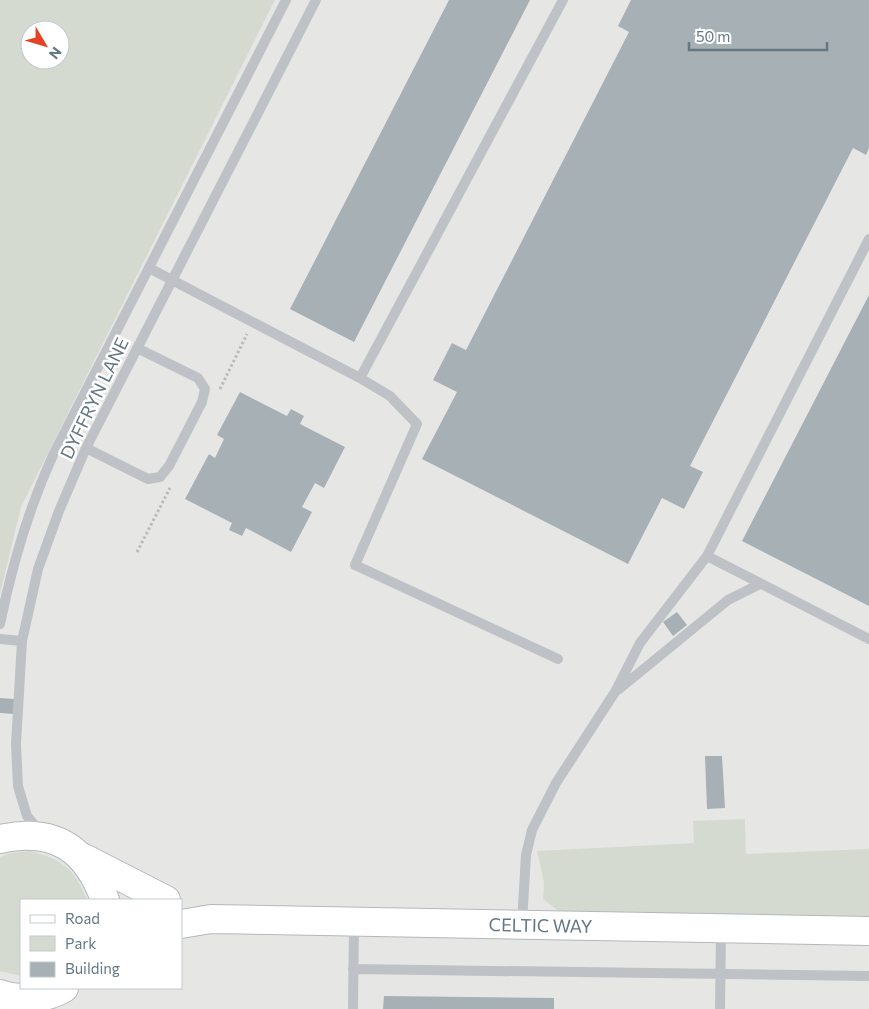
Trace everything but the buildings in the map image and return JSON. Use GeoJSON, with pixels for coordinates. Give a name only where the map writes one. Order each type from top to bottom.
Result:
{"type":"FeatureCollection","features":[{"type":"Feature","properties":{"kind":"street"},"geometry":{"type":"LineString","coordinates":[[0,838],[20,834],[44,836],[64,844],[81,856],[164,899]]}},
{"type":"Feature","properties":{"kind":"street"},"geometry":{"type":"LineString","coordinates":[[81,856],[97,877],[105,899]]}},
{"type":"Feature","properties":{"kind":"street","name":"CELTIC WAY"},"geometry":{"type":"LineString","coordinates":[[182,907],[211,919]]}},
{"type":"Feature","properties":{"kind":"street","name":"CELTIC WAY"},"geometry":{"type":"LineString","coordinates":[[182,924],[211,919],[720,930],[869,931]]}},
{"type":"Feature","properties":{"kind":"street"},"geometry":{"type":"LineString","coordinates":[[0,994],[10,997],[37,998],[60,995]]}},
{"type":"Feature","properties":{"kind":"lane","name":"DYFFRYN LANE"},"geometry":{"type":"LineString","coordinates":[[0,624],[9,579],[38,488],[53,455],[286,0]]}},
{"type":"Feature","properties":{"kind":"lane","name":"DYFFRYN LANE"},"geometry":{"type":"LineString","coordinates":[[44,836],[27,816],[18,786],[16,744],[22,641],[38,569],[56,519],[86,448],[316,0]]}},
{"type":"Feature","properties":{"kind":"lane"},"geometry":{"type":"LineString","coordinates":[[360,378],[563,0]]}},
{"type":"Feature","properties":{"kind":"lane"},"geometry":{"type":"LineString","coordinates":[[521,926],[526,856],[532,830],[556,783],[615,692],[640,643],[707,556],[869,239]]}},
{"type":"Feature","properties":{"kind":"lane"},"geometry":{"type":"LineString","coordinates":[[149,268],[360,378],[390,396],[417,424],[355,564],[558,659]]}},
{"type":"Feature","properties":{"kind":"lane"},"geometry":{"type":"LineString","coordinates":[[86,448],[148,479],[160,477],[169,466],[202,402],[204,385],[198,378],[137,348]]}},
{"type":"Feature","properties":{"kind":"lane"},"geometry":{"type":"LineString","coordinates":[[707,556],[869,639]]}},
{"type":"Feature","properties":{"kind":"lane"},"geometry":{"type":"LineString","coordinates":[[615,692],[728,600],[760,584]]}},
{"type":"Feature","properties":{"kind":"lane"},"geometry":{"type":"LineString","coordinates":[[0,639],[22,641]]}},
{"type":"Feature","properties":{"kind":"lane"},"geometry":{"type":"LineString","coordinates":[[353,1009],[354,922]]}},
{"type":"Feature","properties":{"kind":"lane"},"geometry":{"type":"LineString","coordinates":[[720,930],[720,1009]]}},
{"type":"Feature","properties":{"kind":"lane"},"geometry":{"type":"LineString","coordinates":[[353,969],[869,976]]}},
{"type":"Feature","properties":{"kind":"shaded area"},"geometry":{"type":"Polygon","coordinates":[[[0,0],[869,0],[869,1009],[0,1009],[0,0]]]}},
{"type":"Feature","properties":{"kind":"green space"},"geometry":{"type":"Polygon","coordinates":[[[0,0],[275,0],[21,507],[0,594],[0,0]]]}},
{"type":"Feature","properties":{"kind":"green space"},"geometry":{"type":"Polygon","coordinates":[[[745,819],[746,854],[869,849],[869,916],[562,914],[543,899],[544,882],[537,851],[694,843],[693,821],[745,819]]]}},
{"type":"Feature","properties":{"kind":"green space"},"geometry":{"type":"Polygon","coordinates":[[[30,851],[59,862],[78,880],[87,899],[20,899],[20,976],[0,971],[0,857],[10,853],[30,851]]]}}]}
